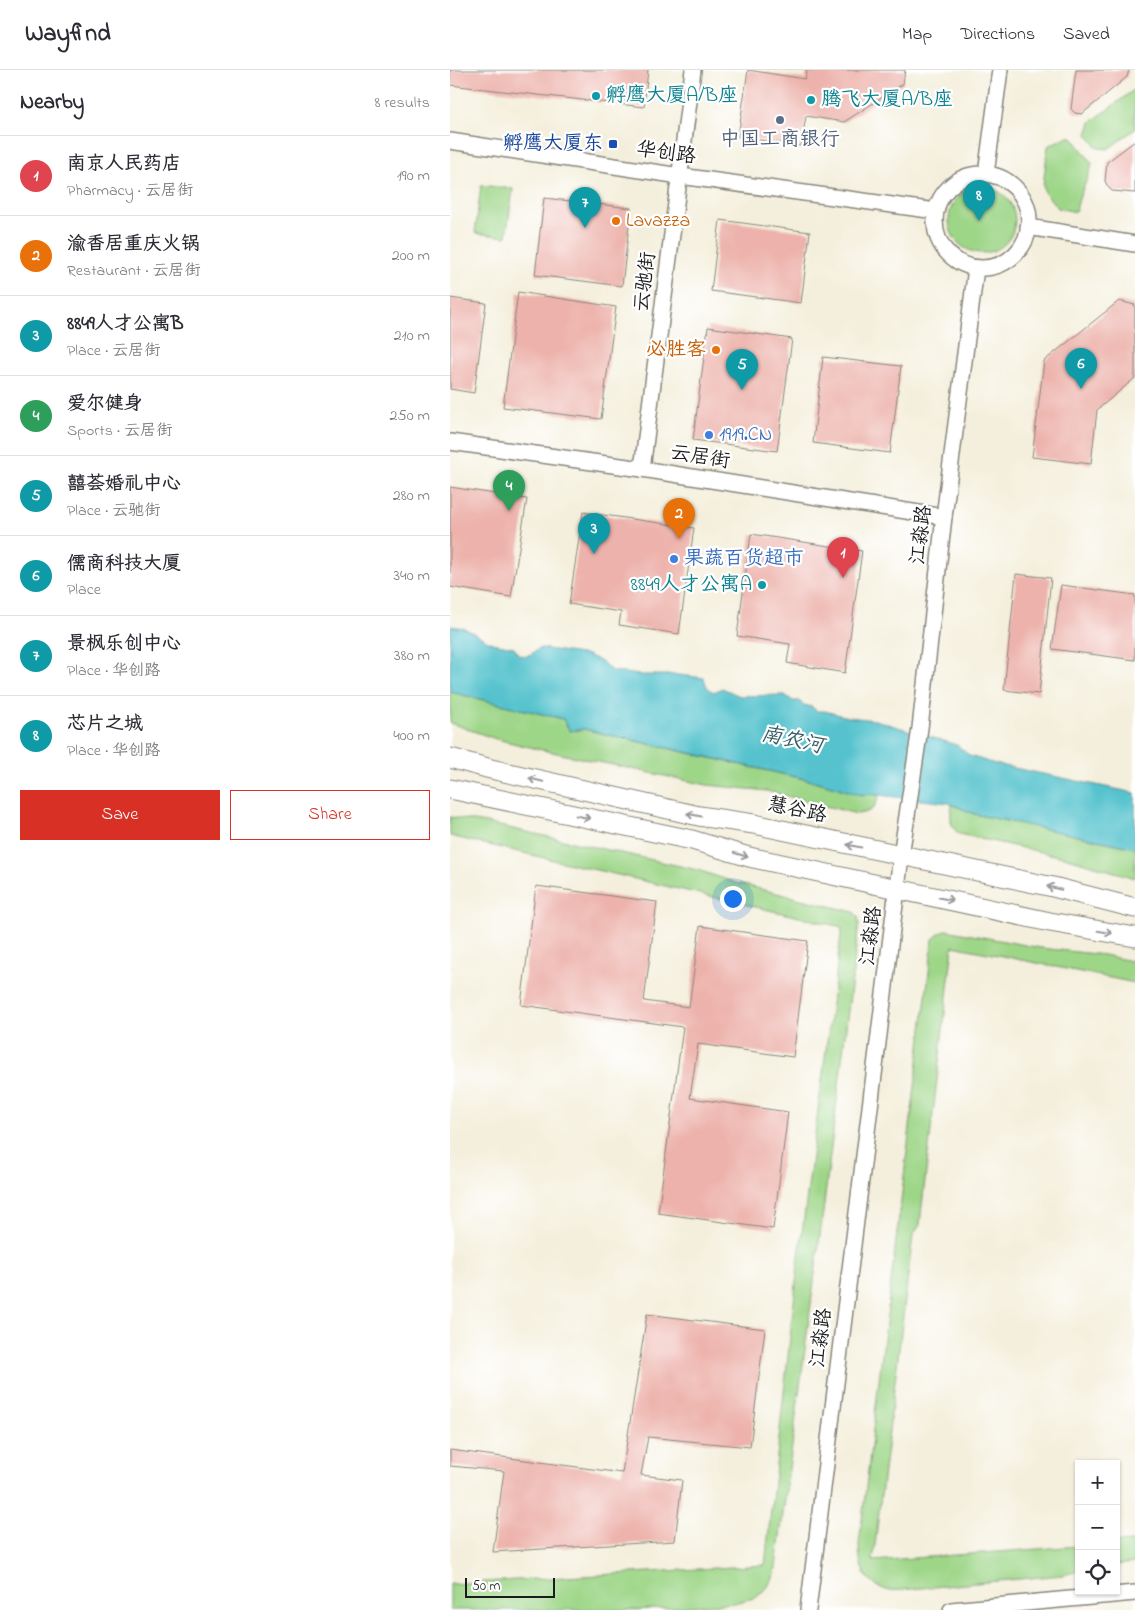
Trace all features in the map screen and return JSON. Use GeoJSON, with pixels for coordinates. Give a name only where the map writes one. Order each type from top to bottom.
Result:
{"type":"FeatureCollection","features":[{"type":"Feature","properties":{"kind":"main road","name":"慧谷路"},"geometry":{"type":"LineString","coordinates":[[450,758],[699,816],[754,824],[1053,888],[1135,908]]}},
{"type":"Feature","properties":{"kind":"main road"},"geometry":{"type":"LineString","coordinates":[[450,789],[692,840],[749,857],[1050,922],[1135,937]]}},
{"type":"Feature","properties":{"kind":"street","name":"云驰街"},"geometry":{"type":"LineString","coordinates":[[642,469],[693,70]]}},
{"type":"Feature","properties":{"kind":"street"},"geometry":{"type":"LineString","coordinates":[[986,174],[1000,70]]}},
{"type":"Feature","properties":{"kind":"street","name":"华创路"},"geometry":{"type":"LineString","coordinates":[[450,140],[680,176],[936,211]]}},
{"type":"Feature","properties":{"kind":"street"},"geometry":{"type":"LineString","coordinates":[[986,174],[998,177],[1010,184],[1021,195],[1027,208],[1028,227],[1026,238],[1019,250],[1008,260],[993,267],[976,268],[961,264],[948,254],[939,240],[935,224],[936,211],[943,193],[955,182],[968,176],[986,174]]}},
{"type":"Feature","properties":{"kind":"street"},"geometry":{"type":"LineString","coordinates":[[1028,227],[1135,244]]}},
{"type":"Feature","properties":{"kind":"street","name":"江淼路"},"geometry":{"type":"LineString","coordinates":[[808,1610],[901,856],[920,728],[944,517],[976,268]]}},
{"type":"Feature","properties":{"kind":"street","name":"云居街"},"geometry":{"type":"LineString","coordinates":[[450,442],[642,469],[944,517]]}},
{"type":"Feature","properties":{"kind":"street"},"geometry":{"type":"LineString","coordinates":[[951,1610],[1135,1593]]}},
{"type":"Feature","properties":{"kind":"green space"},"geometry":{"type":"Polygon","coordinates":[[[1135,89],[1135,129],[1108,149],[1098,148],[1087,134],[1091,122],[1135,89]]]}},
{"type":"Feature","properties":{"kind":"green space"},"geometry":{"type":"Polygon","coordinates":[[[1066,137],[1072,137],[1092,163],[1076,212],[1058,208],[1045,193],[1043,186],[1048,146],[1066,137]]]}},
{"type":"Feature","properties":{"kind":"green space"},"geometry":{"type":"Polygon","coordinates":[[[481,185],[513,189],[506,237],[475,233],[481,185]]]}},
{"type":"Feature","properties":{"kind":"green space"},"geometry":{"type":"Polygon","coordinates":[[[982,187],[995,190],[1005,197],[1012,207],[1015,220],[1012,233],[1005,243],[995,250],[982,253],[969,250],[959,243],[952,233],[949,220],[952,207],[959,197],[969,190],[982,187]]]}},
{"type":"Feature","properties":{"kind":"green space"},"geometry":{"type":"Polygon","coordinates":[[[450,692],[563,719],[567,727],[577,731],[584,729],[822,783],[861,795],[879,795],[872,809],[857,814],[767,791],[707,785],[496,739],[450,723],[450,692]]]}},
{"type":"Feature","properties":{"kind":"green space"},"geometry":{"type":"Polygon","coordinates":[[[952,804],[974,814],[1135,848],[1135,878],[1068,858],[959,834],[953,828],[951,820],[952,804]]]}},
{"type":"Feature","properties":{"kind":"green space"},"geometry":{"type":"Polygon","coordinates":[[[450,817],[486,823],[698,870],[736,883],[854,912],[858,917],[859,923],[820,1236],[775,1574],[767,1588],[754,1598],[734,1603],[636,1610],[450,1610],[450,1584],[765,1565],[799,1256],[842,927],[450,836],[450,817]]]}},
{"type":"Feature","properties":{"kind":"green space"},"geometry":{"type":"Polygon","coordinates":[[[946,930],[1041,948],[1104,955],[1135,962],[1135,983],[953,946],[920,1225],[913,1235],[873,1561],[1075,1546],[1075,1572],[1063,1575],[890,1591],[874,1584],[865,1574],[860,1560],[859,1544],[933,939],[946,930]]]}},
{"type":"Feature","properties":{"kind":"green space"},"geometry":{"type":"Polygon","coordinates":[[[1135,1542],[1135,1563],[1120,1565],[1120,1543],[1135,1542]]]}},
{"type":"Feature","properties":{"kind":"water","name":"南农河"},"geometry":{"type":"Polygon","coordinates":[[[450,626],[464,628],[492,643],[514,647],[519,655],[527,656],[541,648],[587,655],[602,662],[612,671],[639,675],[679,675],[704,678],[707,686],[714,692],[722,688],[740,696],[785,695],[793,701],[800,701],[817,711],[875,720],[957,745],[970,756],[995,764],[1135,793],[1135,848],[974,814],[949,803],[869,794],[861,795],[822,783],[584,729],[570,731],[563,719],[450,692],[450,626]]]}},
{"type":"Feature","properties":{"kind":"building","name":"孵鹰大厦A/B座"},"geometry":{"type":"Polygon","coordinates":[[[450,70],[648,70],[644,107],[450,85],[450,70]]]}},
{"type":"Feature","properties":{"kind":"building","name":"腾飞大厦A/B座"},"geometry":{"type":"Polygon","coordinates":[[[748,70],[805,79],[807,70],[905,70],[903,84],[844,122],[806,116],[801,146],[738,137],[748,70]]]}},
{"type":"Feature","properties":{"kind":"building"},"geometry":{"type":"Polygon","coordinates":[[[1076,70],[1129,70],[1127,77],[1082,114],[1075,113],[1071,109],[1076,70]]]}},
{"type":"Feature","properties":{"kind":"building"},"geometry":{"type":"Polygon","coordinates":[[[1135,141],[1135,193],[1112,191],[1105,181],[1107,162],[1135,141]]]}},
{"type":"Feature","properties":{"kind":"building"},"geometry":{"type":"Polygon","coordinates":[[[544,198],[631,208],[622,286],[535,275],[544,198]]]}},
{"type":"Feature","properties":{"kind":"building"},"geometry":{"type":"Polygon","coordinates":[[[720,220],[810,232],[801,303],[711,291],[720,220]]]}},
{"type":"Feature","properties":{"kind":"building"},"geometry":{"type":"Polygon","coordinates":[[[518,292],[616,307],[601,419],[503,407],[518,292]]]}},
{"type":"Feature","properties":{"kind":"building"},"geometry":{"type":"Polygon","coordinates":[[[450,298],[486,303],[474,393],[450,389],[450,298]]]}},
{"type":"Feature","properties":{"kind":"building"},"geometry":{"type":"Polygon","coordinates":[[[1119,301],[1135,305],[1135,378],[1097,410],[1091,464],[1032,457],[1044,361],[1119,301]]]}},
{"type":"Feature","properties":{"kind":"building"},"geometry":{"type":"Polygon","coordinates":[[[708,327],[792,339],[777,451],[693,440],[708,327]]]}},
{"type":"Feature","properties":{"kind":"building"},"geometry":{"type":"Polygon","coordinates":[[[823,357],[901,366],[890,453],[813,443],[823,357]]]}},
{"type":"Feature","properties":{"kind":"building"},"geometry":{"type":"Polygon","coordinates":[[[450,487],[527,499],[511,597],[450,587],[450,487]]]}},
{"type":"Feature","properties":{"kind":"building"},"geometry":{"type":"Polygon","coordinates":[[[583,512],[694,528],[679,634],[619,625],[621,612],[569,604],[583,512]]]}},
{"type":"Feature","properties":{"kind":"building"},"geometry":{"type":"Polygon","coordinates":[[[751,534],[862,551],[845,673],[787,663],[790,644],[737,636],[751,534]]]}},
{"type":"Feature","properties":{"kind":"building"},"geometry":{"type":"Polygon","coordinates":[[[1016,574],[1051,578],[1039,694],[1004,690],[1016,574]]]}},
{"type":"Feature","properties":{"kind":"building"},"geometry":{"type":"Polygon","coordinates":[[[1061,585],[1135,595],[1135,660],[1052,649],[1061,585]]]}},
{"type":"Feature","properties":{"kind":"building"},"geometry":{"type":"Polygon","coordinates":[[[536,886],[657,902],[644,1001],[689,1007],[700,926],[808,941],[793,1057],[698,1044],[690,1098],[788,1112],[773,1229],[658,1213],[683,1027],[521,1005],[536,886]]]}},
{"type":"Feature","properties":{"kind":"building"},"geometry":{"type":"Polygon","coordinates":[[[647,1314],[765,1329],[750,1447],[648,1437],[641,1475],[682,1480],[675,1541],[493,1552],[504,1471],[450,1466],[450,1450],[622,1473],[647,1314]]]}},
{"type":"Feature","properties":{"kind":"place","name":"孵鹰大厦A/B座"},"geometry":{"type":"Point","coordinates":[596,96]}},
{"type":"Feature","properties":{"kind":"place","name":"腾飞大厦A/B座"},"geometry":{"type":"Point","coordinates":[811,100]}},
{"type":"Feature","properties":{"kind":"place","name":"中国工商银行"},"geometry":{"type":"Point","coordinates":[780,120]}},
{"type":"Feature","properties":{"kind":"place","name":"孵鹰大厦东"},"geometry":{"type":"Point","coordinates":[613,144]}},
{"type":"Feature","properties":{"kind":"place","name":"Lavazza"},"geometry":{"type":"Point","coordinates":[616,221]}},
{"type":"Feature","properties":{"kind":"place","name":"芯片之城"},"geometry":{"type":"Point","coordinates":[979,221]}},
{"type":"Feature","properties":{"kind":"place","name":"景枫乐创中心"},"geometry":{"type":"Point","coordinates":[585,228]}},
{"type":"Feature","properties":{"kind":"place","name":"必胜客"},"geometry":{"type":"Point","coordinates":[716,350]}},
{"type":"Feature","properties":{"kind":"place","name":"儒商科技大厦"},"geometry":{"type":"Point","coordinates":[1081,389]}},
{"type":"Feature","properties":{"kind":"place","name":"囍荟婚礼中心"},"geometry":{"type":"Point","coordinates":[742,390]}},
{"type":"Feature","properties":{"kind":"place","name":"1919.CN"},"geometry":{"type":"Point","coordinates":[709,435]}},
{"type":"Feature","properties":{"kind":"place","name":"爱尔健身"},"geometry":{"type":"Point","coordinates":[509,511]}},
{"type":"Feature","properties":{"kind":"place","name":"渝香居重庆火锅"},"geometry":{"type":"Point","coordinates":[679,539]}},
{"type":"Feature","properties":{"kind":"place","name":"8849人才公寓B"},"geometry":{"type":"Point","coordinates":[594,554]}},
{"type":"Feature","properties":{"kind":"place","name":"果蔬百货超市"},"geometry":{"type":"Point","coordinates":[674,559]}},
{"type":"Feature","properties":{"kind":"place","name":"南京人民药店"},"geometry":{"type":"Point","coordinates":[843,578]}},
{"type":"Feature","properties":{"kind":"place","name":"8849人才公寓A"},"geometry":{"type":"Point","coordinates":[762,585]}}]}
